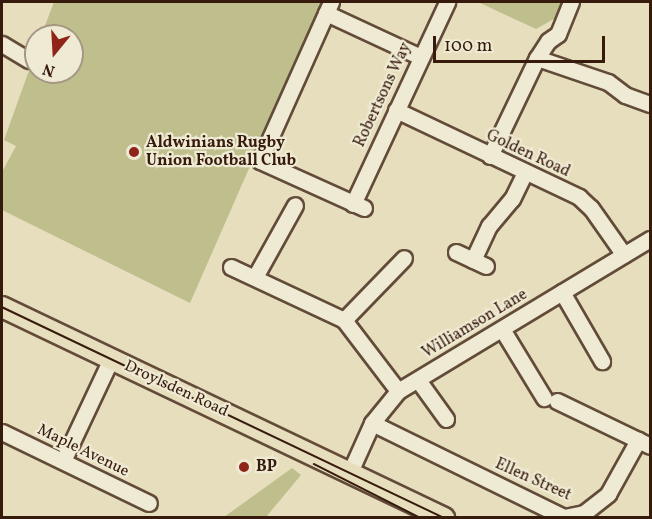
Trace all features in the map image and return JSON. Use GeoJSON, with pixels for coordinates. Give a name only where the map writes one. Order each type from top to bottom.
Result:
{"type":"FeatureCollection","features":[{"type":"Feature","properties":{"kind":"main road","name":"Droylsden Road"},"geometry":{"type":"LineString","coordinates":[[2,307],[350,472]]}},
{"type":"Feature","properties":{"kind":"main road"},"geometry":{"type":"LineString","coordinates":[[350,472],[395,505],[421,518]]}},
{"type":"Feature","properties":{"kind":"main road"},"geometry":{"type":"LineString","coordinates":[[350,472],[444,518]]}},
{"type":"Feature","properties":{"kind":"street","name":"Robertsons Way"},"geometry":{"type":"LineString","coordinates":[[329,8],[260,161],[358,206],[396,110],[447,2]]}},
{"type":"Feature","properties":{"kind":"street"},"geometry":{"type":"LineString","coordinates":[[490,156],[537,58],[548,41],[558,34],[571,2]]}},
{"type":"Feature","properties":{"kind":"street"},"geometry":{"type":"LineString","coordinates":[[329,8],[421,57]]}},
{"type":"Feature","properties":{"kind":"street"},"geometry":{"type":"LineString","coordinates":[[2,44],[24,57]]}},
{"type":"Feature","properties":{"kind":"street"},"geometry":{"type":"LineString","coordinates":[[537,58],[608,82],[625,95],[651,104]]}},
{"type":"Feature","properties":{"kind":"street","name":"Golden Road"},"geometry":{"type":"LineString","coordinates":[[396,110],[579,197],[591,208],[624,255]]}},
{"type":"Feature","properties":{"kind":"street"},"geometry":{"type":"LineString","coordinates":[[456,252],[479,263],[489,226],[512,199],[525,172]]}},
{"type":"Feature","properties":{"kind":"street"},"geometry":{"type":"LineString","coordinates":[[255,277],[295,205]]}},
{"type":"Feature","properties":{"kind":"street","name":"Williamson Lane"},"geometry":{"type":"LineString","coordinates":[[350,472],[372,423],[398,391],[651,239]]}},
{"type":"Feature","properties":{"kind":"street"},"geometry":{"type":"LineString","coordinates":[[344,320],[404,258]]}},
{"type":"Feature","properties":{"kind":"street"},"geometry":{"type":"LineString","coordinates":[[231,267],[344,320],[398,391]]}},
{"type":"Feature","properties":{"kind":"street"},"geometry":{"type":"LineString","coordinates":[[562,292],[602,361]]}},
{"type":"Feature","properties":{"kind":"street"},"geometry":{"type":"LineString","coordinates":[[502,329],[551,399],[644,443]]}},
{"type":"Feature","properties":{"kind":"street"},"geometry":{"type":"LineString","coordinates":[[63,460],[111,359]]}},
{"type":"Feature","properties":{"kind":"street"},"geometry":{"type":"LineString","coordinates":[[418,380],[446,419]]}},
{"type":"Feature","properties":{"kind":"street","name":"Ellen Street"},"geometry":{"type":"LineString","coordinates":[[372,423],[564,516],[584,513],[608,494],[644,443]]}},
{"type":"Feature","properties":{"kind":"street","name":"Maple Avenue"},"geometry":{"type":"LineString","coordinates":[[2,432],[149,503]]}},
{"type":"Feature","properties":{"kind":"green space","name":"Aldwinians Rugby Union Football Club"},"geometry":{"type":"Polygon","coordinates":[[[54,2],[322,2],[190,303],[2,210],[2,172],[16,146],[4,140],[24,84],[84,84],[84,24],[46,24],[54,2]]]}},
{"type":"Feature","properties":{"kind":"green space"},"geometry":{"type":"Polygon","coordinates":[[[478,2],[564,2],[559,16],[536,29],[478,2]]]}},
{"type":"Feature","properties":{"kind":"green space"},"geometry":{"type":"Polygon","coordinates":[[[292,468],[301,475],[266,517],[224,517],[292,468]]]}},
{"type":"Feature","properties":{"kind":"tram line"},"geometry":{"type":"LineString","coordinates":[[2,307],[444,518]]}},
{"type":"Feature","properties":{"kind":"tram line"},"geometry":{"type":"LineString","coordinates":[[314,464],[421,518]]}},
{"type":"Feature","properties":{"kind":"place","name":"Aldwinians Rugby Union Football Club"},"geometry":{"type":"Point","coordinates":[134,152]}},
{"type":"Feature","properties":{"kind":"place","name":"BP"},"geometry":{"type":"Point","coordinates":[244,467]}}]}
